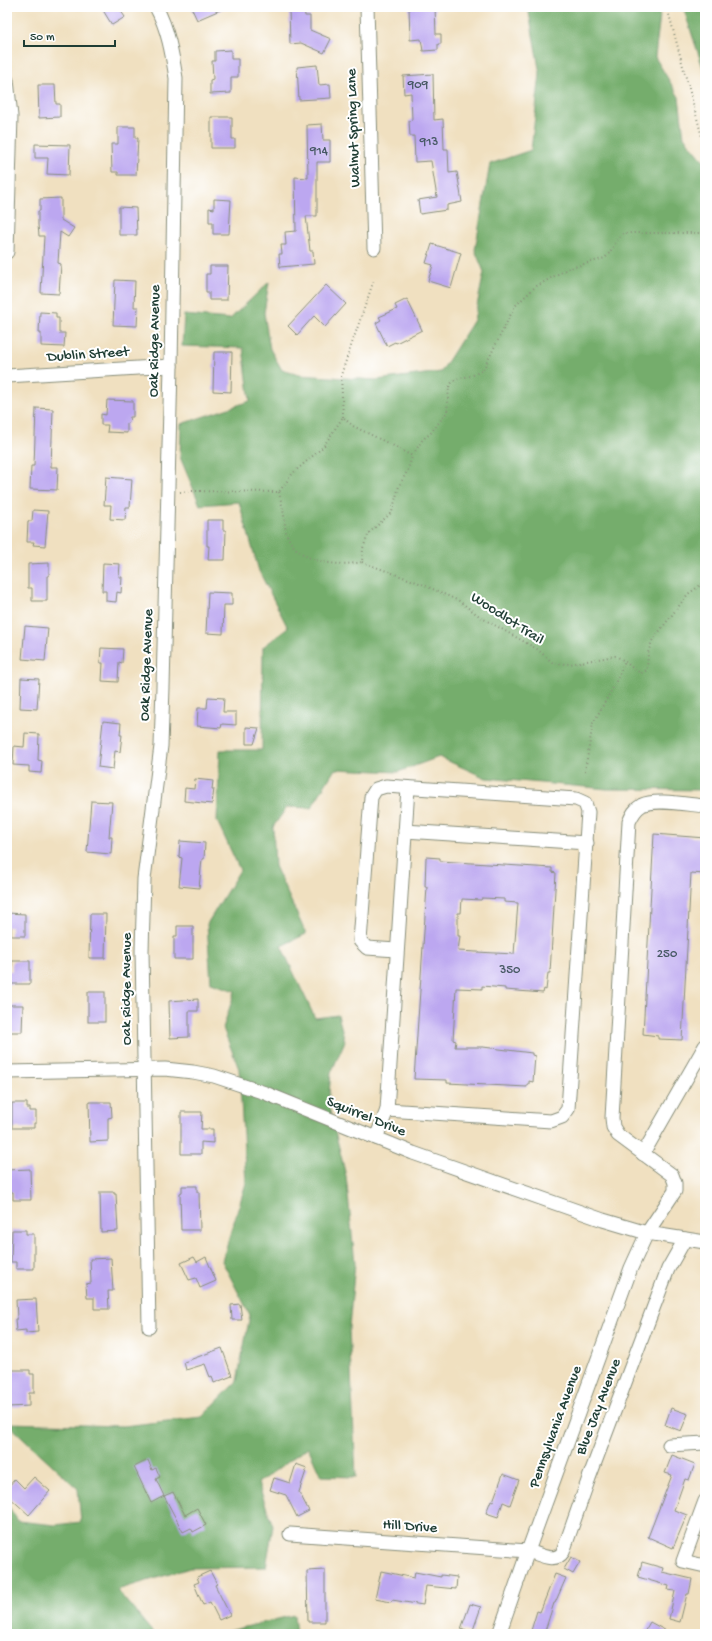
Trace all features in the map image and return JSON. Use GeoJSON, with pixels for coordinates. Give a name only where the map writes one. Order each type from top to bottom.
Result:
{"type":"FeatureCollection","features":[{"type":"Feature","properties":{"kind":"street","name":"Oak Ridge Avenue"},"geometry":{"type":"LineString","coordinates":[[149,1327],[142,951],[144,879],[161,746],[171,366],[176,78],[171,45],[156,7]]}},
{"type":"Feature","properties":{"kind":"street","name":"Walnut Spring Lane"},"geometry":{"type":"LineString","coordinates":[[367,7],[374,248]]}},
{"type":"Feature","properties":{"kind":"street"},"geometry":{"type":"LineString","coordinates":[[7,80],[11,116],[7,252]]}},
{"type":"Feature","properties":{"kind":"street","name":"Dublin Street"},"geometry":{"type":"LineString","coordinates":[[7,376],[171,366]]}},
{"type":"Feature","properties":{"kind":"street"},"geometry":{"type":"LineString","coordinates":[[387,1110],[551,1121],[562,1117],[568,1109],[587,843],[588,812],[584,803],[576,799],[386,786],[376,789],[371,797],[360,941],[367,948],[396,950]]}},
{"type":"Feature","properties":{"kind":"street"},"geometry":{"type":"LineString","coordinates":[[376,1138],[387,1110],[396,950],[408,788]]}},
{"type":"Feature","properties":{"kind":"street","name":"Pennsylvania Avenue"},"geometry":{"type":"LineString","coordinates":[[499,1634],[631,1268],[647,1233],[675,1190],[675,1183],[672,1175],[618,1135],[613,1127],[612,1118],[629,822],[634,812],[642,806],[653,802],[705,806]]}},
{"type":"Feature","properties":{"kind":"street"},"geometry":{"type":"LineString","coordinates":[[405,831],[587,843]]}},
{"type":"Feature","properties":{"kind":"street"},"geometry":{"type":"LineString","coordinates":[[643,1154],[705,1046]]}},
{"type":"Feature","properties":{"kind":"street","name":"Squirrel Drive"},"geometry":{"type":"LineString","coordinates":[[7,1072],[143,1069],[193,1072],[214,1076],[265,1093],[413,1153],[603,1220],[647,1233],[705,1242]]}},
{"type":"Feature","properties":{"kind":"street","name":"Blue Jay Avenue"},"geometry":{"type":"LineString","coordinates":[[528,1551],[554,1559],[560,1557],[563,1552],[589,1478],[665,1276],[685,1239]]}},
{"type":"Feature","properties":{"kind":"street"},"geometry":{"type":"LineString","coordinates":[[669,1445],[705,1443]]}},
{"type":"Feature","properties":{"kind":"street"},"geometry":{"type":"LineString","coordinates":[[705,1501],[683,1561],[705,1566]]}},
{"type":"Feature","properties":{"kind":"street","name":"Hill Drive"},"geometry":{"type":"LineString","coordinates":[[290,1534],[528,1551]]}},
{"type":"Feature","properties":{"kind":"path"},"geometry":{"type":"LineString","coordinates":[[667,7],[705,148]]}},
{"type":"Feature","properties":{"kind":"path"},"geometry":{"type":"LineString","coordinates":[[374,280],[341,375],[343,417],[323,447],[293,473],[279,492],[287,535],[295,547],[304,554],[327,563],[342,565],[362,562],[364,548],[369,533],[392,512],[399,486],[408,470],[412,456],[423,439],[430,434],[447,412],[449,388],[453,381],[459,378],[471,376],[483,370],[515,306],[535,287],[566,270],[605,258],[609,254],[616,240],[624,233],[705,233]]}},
{"type":"Feature","properties":{"kind":"path"},"geometry":{"type":"LineString","coordinates":[[343,417],[353,426],[412,456]]}},
{"type":"Feature","properties":{"kind":"path"},"geometry":{"type":"LineString","coordinates":[[167,494],[192,490],[279,492]]}},
{"type":"Feature","properties":{"kind":"path","name":"Woodlot Trail"},"geometry":{"type":"LineString","coordinates":[[362,562],[422,584],[459,601],[482,618],[537,649],[553,663],[570,664],[615,656],[625,661],[636,671],[641,673],[646,670],[648,653],[652,641],[688,594],[705,582]]}},
{"type":"Feature","properties":{"kind":"path"},"geometry":{"type":"LineString","coordinates":[[585,771],[593,723],[614,686],[625,661]]}},
{"type":"Feature","properties":{"kind":"green space"},"geometry":{"type":"Polygon","coordinates":[[[528,7],[654,7],[660,15],[655,57],[679,97],[684,137],[705,162],[705,790],[607,789],[486,778],[439,757],[398,772],[335,769],[311,808],[287,807],[273,827],[275,866],[306,934],[281,946],[315,1018],[338,1015],[345,1041],[331,1073],[328,1103],[346,1176],[355,1263],[349,1328],[356,1477],[321,1476],[308,1447],[258,1483],[273,1526],[266,1567],[190,1568],[117,1590],[154,1634],[7,1634],[7,1504],[18,1521],[55,1525],[81,1522],[78,1489],[7,1423],[123,1426],[202,1417],[237,1381],[250,1315],[222,1261],[246,1183],[239,1069],[223,1028],[235,991],[211,983],[207,924],[240,870],[217,821],[220,750],[262,750],[263,647],[288,628],[259,571],[239,502],[200,505],[180,457],[181,424],[250,401],[243,348],[182,346],[184,315],[230,319],[269,282],[264,313],[270,349],[282,370],[299,375],[376,380],[441,372],[474,320],[484,272],[475,250],[490,164],[531,150],[540,74],[528,7]]]}},
{"type":"Feature","properties":{"kind":"green space"},"geometry":{"type":"Polygon","coordinates":[[[683,7],[705,7],[705,74],[683,7]]]}},
{"type":"Feature","properties":{"kind":"green space"},"geometry":{"type":"Polygon","coordinates":[[[294,1615],[296,1634],[217,1634],[294,1615]]]}},
{"type":"Feature","properties":{"kind":"building"},"geometry":{"type":"Polygon","coordinates":[[[101,7],[118,7],[125,17],[112,25],[101,7]]]}},
{"type":"Feature","properties":{"kind":"building"},"geometry":{"type":"Polygon","coordinates":[[[191,7],[227,7],[197,20],[191,7]]]}},
{"type":"Feature","properties":{"kind":"building"},"geometry":{"type":"Polygon","coordinates":[[[409,7],[435,7],[436,34],[441,34],[441,44],[438,44],[438,50],[423,51],[421,39],[410,40],[409,7]]]}},
{"type":"Feature","properties":{"kind":"building"},"geometry":{"type":"Polygon","coordinates":[[[304,8],[305,16],[310,16],[310,30],[331,39],[324,53],[301,43],[290,44],[289,9],[304,8]]]}},
{"type":"Feature","properties":{"kind":"building"},"geometry":{"type":"Polygon","coordinates":[[[231,50],[231,59],[238,59],[238,77],[231,77],[231,93],[210,94],[210,80],[213,79],[212,61],[215,61],[215,51],[231,50]]]}},
{"type":"Feature","properties":{"kind":"building"},"geometry":{"type":"Polygon","coordinates":[[[317,65],[319,85],[330,84],[331,98],[299,100],[297,67],[317,65]]]}},
{"type":"Feature","properties":{"kind":"building"},"geometry":{"type":"Polygon","coordinates":[[[433,74],[434,120],[443,119],[444,149],[448,149],[449,173],[457,172],[462,202],[447,205],[447,210],[420,214],[418,200],[437,197],[431,161],[415,162],[414,136],[410,136],[409,121],[412,120],[411,93],[404,94],[403,76],[433,74]]]}},
{"type":"Feature","properties":{"kind":"building"},"geometry":{"type":"Polygon","coordinates":[[[38,85],[55,85],[56,104],[60,104],[60,117],[39,118],[38,85]]]}},
{"type":"Feature","properties":{"kind":"building"},"geometry":{"type":"Polygon","coordinates":[[[211,117],[232,117],[232,139],[235,139],[235,148],[211,148],[211,117]]]}},
{"type":"Feature","properties":{"kind":"building"},"geometry":{"type":"Polygon","coordinates":[[[322,124],[323,140],[330,140],[330,162],[317,162],[317,216],[306,216],[310,251],[313,251],[314,264],[280,267],[279,254],[282,254],[281,245],[286,245],[285,232],[296,231],[295,177],[308,178],[307,125],[322,124]]]}},
{"type":"Feature","properties":{"kind":"building"},"geometry":{"type":"Polygon","coordinates":[[[118,127],[135,127],[135,138],[138,138],[136,175],[118,175],[118,172],[112,172],[111,144],[118,144],[118,127]]]}},
{"type":"Feature","properties":{"kind":"building"},"geometry":{"type":"Polygon","coordinates":[[[35,144],[70,145],[69,175],[47,174],[48,158],[35,158],[35,144]]]}},
{"type":"Feature","properties":{"kind":"building"},"geometry":{"type":"Polygon","coordinates":[[[61,198],[61,220],[74,228],[68,237],[60,232],[58,263],[61,264],[59,294],[41,293],[44,236],[39,236],[38,211],[40,211],[40,199],[61,198]]]}},
{"type":"Feature","properties":{"kind":"building"},"geometry":{"type":"Polygon","coordinates":[[[214,199],[231,200],[229,234],[213,234],[213,222],[209,222],[209,208],[214,209],[214,199]]]}},
{"type":"Feature","properties":{"kind":"building"},"geometry":{"type":"Polygon","coordinates":[[[119,207],[136,208],[137,235],[119,235],[119,207]]]}},
{"type":"Feature","properties":{"kind":"building"},"geometry":{"type":"Polygon","coordinates":[[[432,244],[461,253],[451,288],[428,281],[433,265],[426,263],[432,244]]]}},
{"type":"Feature","properties":{"kind":"building"},"geometry":{"type":"Polygon","coordinates":[[[210,266],[228,266],[227,300],[209,300],[209,292],[206,292],[206,274],[210,274],[210,266]]]}},
{"type":"Feature","properties":{"kind":"building"},"geometry":{"type":"Polygon","coordinates":[[[115,280],[135,281],[134,307],[138,307],[137,326],[113,325],[115,280]]]}},
{"type":"Feature","properties":{"kind":"building"},"geometry":{"type":"Polygon","coordinates":[[[326,285],[346,304],[325,327],[314,316],[297,335],[288,326],[326,285]]]}},
{"type":"Feature","properties":{"kind":"building"},"geometry":{"type":"Polygon","coordinates":[[[407,299],[422,330],[387,346],[376,323],[381,320],[379,317],[397,309],[395,305],[407,299]]]}},
{"type":"Feature","properties":{"kind":"building"},"geometry":{"type":"Polygon","coordinates":[[[40,312],[56,313],[56,318],[59,318],[59,333],[65,333],[64,347],[41,346],[41,333],[39,333],[40,312]]]}},
{"type":"Feature","properties":{"kind":"building"},"geometry":{"type":"Polygon","coordinates":[[[214,352],[232,352],[231,392],[213,391],[214,352]]]}},
{"type":"Feature","properties":{"kind":"building"},"geometry":{"type":"Polygon","coordinates":[[[107,400],[133,401],[133,417],[130,417],[129,423],[127,423],[127,433],[107,432],[108,425],[101,425],[101,414],[106,415],[107,400]]]}},
{"type":"Feature","properties":{"kind":"building"},"geometry":{"type":"Polygon","coordinates":[[[36,408],[53,409],[51,467],[58,467],[57,490],[30,489],[31,466],[34,466],[36,408]]]}},
{"type":"Feature","properties":{"kind":"building"},"geometry":{"type":"Polygon","coordinates":[[[106,477],[132,479],[130,507],[126,507],[125,520],[110,519],[111,505],[104,505],[106,477]]]}},
{"type":"Feature","properties":{"kind":"building"},"geometry":{"type":"Polygon","coordinates":[[[33,510],[48,511],[45,546],[33,545],[34,542],[27,542],[28,521],[32,521],[33,510]]]}},
{"type":"Feature","properties":{"kind":"building"},"geometry":{"type":"Polygon","coordinates":[[[207,520],[223,520],[223,530],[226,530],[225,560],[208,560],[209,546],[207,546],[207,520]]]}},
{"type":"Feature","properties":{"kind":"building"},"geometry":{"type":"Polygon","coordinates":[[[49,563],[49,576],[47,576],[47,601],[32,601],[32,588],[28,588],[28,564],[49,563]]]}},
{"type":"Feature","properties":{"kind":"building"},"geometry":{"type":"Polygon","coordinates":[[[103,563],[120,564],[119,577],[122,577],[121,593],[117,592],[116,602],[106,601],[106,591],[102,591],[103,563]]]}},
{"type":"Feature","properties":{"kind":"building"},"geometry":{"type":"Polygon","coordinates":[[[208,592],[232,593],[232,605],[224,605],[223,634],[206,633],[208,592]]]}},
{"type":"Feature","properties":{"kind":"building"},"geometry":{"type":"Polygon","coordinates":[[[25,626],[48,628],[45,661],[22,659],[25,626]]]}},
{"type":"Feature","properties":{"kind":"building"},"geometry":{"type":"Polygon","coordinates":[[[101,648],[123,649],[122,663],[119,662],[118,682],[102,681],[103,663],[100,663],[101,648]]]}},
{"type":"Feature","properties":{"kind":"building"},"geometry":{"type":"Polygon","coordinates":[[[21,678],[39,679],[37,709],[20,708],[21,678]]]}},
{"type":"Feature","properties":{"kind":"building"},"geometry":{"type":"Polygon","coordinates":[[[208,697],[224,698],[223,712],[236,712],[236,725],[222,724],[221,728],[197,726],[198,708],[207,708],[208,697]]]}},
{"type":"Feature","properties":{"kind":"building"},"geometry":{"type":"Polygon","coordinates":[[[103,721],[121,723],[120,735],[122,735],[120,752],[115,751],[113,769],[98,767],[103,721]]]}},
{"type":"Feature","properties":{"kind":"building"},"geometry":{"type":"Polygon","coordinates":[[[246,727],[259,728],[254,744],[246,744],[246,727]]]}},
{"type":"Feature","properties":{"kind":"building"},"geometry":{"type":"Polygon","coordinates":[[[25,733],[39,734],[38,760],[42,761],[41,773],[29,772],[29,766],[13,765],[14,746],[24,747],[25,733]]]}},
{"type":"Feature","properties":{"kind":"building"},"geometry":{"type":"Polygon","coordinates":[[[195,779],[213,781],[212,789],[214,789],[212,804],[184,801],[185,788],[194,789],[195,779]]]}},
{"type":"Feature","properties":{"kind":"building"},"geometry":{"type":"Polygon","coordinates":[[[91,801],[112,802],[109,837],[112,837],[111,854],[87,852],[91,801]]]}},
{"type":"Feature","properties":{"kind":"building"},"geometry":{"type":"Polygon","coordinates":[[[654,834],[705,838],[705,874],[691,873],[682,1040],[658,1039],[658,1036],[643,1034],[654,834]]]}},
{"type":"Feature","properties":{"kind":"building"},"geometry":{"type":"Polygon","coordinates":[[[180,841],[205,843],[199,888],[179,886],[182,858],[179,857],[180,841]]]}},
{"type":"Feature","properties":{"kind":"building"},"geometry":{"type":"Polygon","coordinates":[[[426,857],[440,858],[440,861],[552,868],[552,872],[556,873],[550,973],[548,973],[546,990],[544,989],[543,993],[505,990],[505,988],[482,986],[482,989],[456,988],[453,1040],[456,1041],[455,1047],[483,1047],[532,1053],[532,1055],[535,1056],[533,1082],[529,1081],[527,1087],[447,1083],[447,1080],[414,1079],[427,887],[425,887],[426,857]],[[462,899],[461,913],[458,913],[458,936],[460,936],[458,951],[514,954],[518,903],[504,902],[504,899],[462,899]]]}},
{"type":"Feature","properties":{"kind":"building"},"geometry":{"type":"Polygon","coordinates":[[[7,913],[25,914],[25,936],[11,936],[11,927],[7,927],[7,913]]]}},
{"type":"Feature","properties":{"kind":"building"},"geometry":{"type":"Polygon","coordinates":[[[90,914],[106,914],[105,958],[89,958],[90,914]]]}},
{"type":"Feature","properties":{"kind":"building"},"geometry":{"type":"Polygon","coordinates":[[[177,926],[193,926],[193,959],[174,959],[174,936],[177,936],[177,926]]]}},
{"type":"Feature","properties":{"kind":"building"},"geometry":{"type":"Polygon","coordinates":[[[12,961],[30,961],[30,984],[7,984],[7,971],[12,971],[12,961]]]}},
{"type":"Feature","properties":{"kind":"building"},"geometry":{"type":"Polygon","coordinates":[[[88,992],[105,992],[105,1022],[88,1022],[88,992]]]}},
{"type":"Feature","properties":{"kind":"building"},"geometry":{"type":"Polygon","coordinates":[[[198,999],[198,1011],[189,1011],[189,1037],[170,1038],[169,1001],[198,999]]]}},
{"type":"Feature","properties":{"kind":"building"},"geometry":{"type":"Polygon","coordinates":[[[7,1005],[23,1005],[22,1032],[7,1032],[7,1005]]]}},
{"type":"Feature","properties":{"kind":"building"},"geometry":{"type":"Polygon","coordinates":[[[89,1102],[111,1102],[112,1117],[108,1118],[108,1141],[90,1142],[89,1102]]]}},
{"type":"Feature","properties":{"kind":"building"},"geometry":{"type":"Polygon","coordinates":[[[12,1103],[27,1103],[27,1108],[30,1108],[30,1111],[36,1111],[36,1123],[34,1123],[34,1128],[12,1128],[12,1103]]]}},
{"type":"Feature","properties":{"kind":"building"},"geometry":{"type":"Polygon","coordinates":[[[181,1112],[202,1112],[201,1129],[213,1129],[213,1143],[201,1142],[201,1154],[181,1154],[181,1112]]]}},
{"type":"Feature","properties":{"kind":"building"},"geometry":{"type":"Polygon","coordinates":[[[30,1169],[31,1200],[13,1200],[13,1192],[8,1192],[7,1170],[30,1169]]]}},
{"type":"Feature","properties":{"kind":"building"},"geometry":{"type":"Polygon","coordinates":[[[182,1186],[197,1186],[197,1192],[199,1192],[200,1230],[181,1230],[180,1193],[182,1192],[182,1186]]]}},
{"type":"Feature","properties":{"kind":"building"},"geometry":{"type":"Polygon","coordinates":[[[100,1192],[114,1192],[114,1194],[116,1194],[118,1231],[101,1232],[100,1192]]]}},
{"type":"Feature","properties":{"kind":"building"},"geometry":{"type":"Polygon","coordinates":[[[12,1230],[26,1230],[26,1234],[34,1234],[34,1269],[16,1269],[16,1262],[11,1262],[12,1230]]]}},
{"type":"Feature","properties":{"kind":"building"},"geometry":{"type":"Polygon","coordinates":[[[194,1257],[197,1262],[206,1257],[216,1281],[200,1288],[196,1278],[189,1280],[181,1263],[194,1257]]]}},
{"type":"Feature","properties":{"kind":"building"},"geometry":{"type":"Polygon","coordinates":[[[111,1258],[113,1291],[108,1291],[109,1309],[94,1309],[94,1298],[87,1298],[86,1284],[91,1283],[90,1259],[111,1258]]]}},
{"type":"Feature","properties":{"kind":"building"},"geometry":{"type":"Polygon","coordinates":[[[36,1299],[38,1332],[26,1333],[26,1330],[16,1331],[16,1300],[36,1299]]]}},
{"type":"Feature","properties":{"kind":"building"},"geometry":{"type":"Polygon","coordinates":[[[240,1304],[242,1320],[232,1320],[231,1305],[240,1304]]]}},
{"type":"Feature","properties":{"kind":"building"},"geometry":{"type":"Polygon","coordinates":[[[222,1348],[232,1376],[214,1383],[205,1364],[186,1370],[184,1362],[222,1348]]]}},
{"type":"Feature","properties":{"kind":"building"},"geometry":{"type":"Polygon","coordinates":[[[11,1370],[30,1370],[30,1374],[34,1374],[34,1393],[29,1393],[29,1406],[8,1407],[7,1392],[11,1392],[11,1370]]]}},
{"type":"Feature","properties":{"kind":"building"},"geometry":{"type":"Polygon","coordinates":[[[671,1408],[688,1414],[681,1431],[665,1425],[671,1408]]]}},
{"type":"Feature","properties":{"kind":"building"},"geometry":{"type":"Polygon","coordinates":[[[672,1455],[695,1464],[689,1480],[685,1479],[674,1510],[687,1515],[673,1548],[648,1537],[672,1475],[665,1473],[672,1455]]]}},
{"type":"Feature","properties":{"kind":"building"},"geometry":{"type":"Polygon","coordinates":[[[148,1460],[152,1470],[156,1468],[160,1477],[156,1479],[164,1496],[151,1503],[134,1467],[148,1460]]]}},
{"type":"Feature","properties":{"kind":"building"},"geometry":{"type":"Polygon","coordinates":[[[296,1464],[307,1468],[299,1492],[309,1511],[297,1517],[286,1495],[270,1490],[274,1478],[290,1483],[296,1464]]]}},
{"type":"Feature","properties":{"kind":"building"},"geometry":{"type":"Polygon","coordinates":[[[503,1474],[519,1480],[510,1505],[503,1502],[498,1517],[486,1513],[491,1500],[493,1501],[503,1474]]]}},
{"type":"Feature","properties":{"kind":"building"},"geometry":{"type":"Polygon","coordinates":[[[34,1477],[50,1491],[29,1515],[7,1495],[7,1488],[15,1479],[24,1488],[34,1477]]]}},
{"type":"Feature","properties":{"kind":"building"},"geometry":{"type":"Polygon","coordinates":[[[173,1492],[185,1515],[197,1508],[206,1525],[193,1532],[191,1528],[183,1532],[164,1496],[173,1492]]]}},
{"type":"Feature","properties":{"kind":"building"},"geometry":{"type":"Polygon","coordinates":[[[571,1557],[580,1562],[573,1574],[564,1569],[571,1557]]]}},
{"type":"Feature","properties":{"kind":"building"},"geometry":{"type":"Polygon","coordinates":[[[642,1562],[663,1568],[662,1572],[692,1579],[680,1622],[669,1619],[675,1591],[668,1590],[669,1586],[638,1577],[642,1562]]]}},
{"type":"Feature","properties":{"kind":"building"},"geometry":{"type":"Polygon","coordinates":[[[325,1570],[325,1622],[308,1622],[307,1571],[325,1570]]]}},
{"type":"Feature","properties":{"kind":"building"},"geometry":{"type":"Polygon","coordinates":[[[210,1571],[217,1584],[215,1585],[230,1615],[219,1620],[210,1602],[203,1605],[194,1584],[199,1582],[197,1577],[210,1571]]]}},
{"type":"Feature","properties":{"kind":"building"},"geometry":{"type":"Polygon","coordinates":[[[381,1571],[414,1578],[415,1572],[441,1577],[441,1575],[457,1577],[456,1589],[426,1586],[423,1605],[375,1599],[381,1571]]]}},
{"type":"Feature","properties":{"kind":"building"},"geometry":{"type":"Polygon","coordinates":[[[555,1574],[566,1578],[554,1603],[544,1634],[530,1634],[537,1611],[540,1612],[555,1574]]]}},
{"type":"Feature","properties":{"kind":"building"},"geometry":{"type":"Polygon","coordinates":[[[470,1604],[481,1607],[472,1633],[461,1629],[470,1604]]]}},
{"type":"Feature","properties":{"kind":"building"},"geometry":{"type":"Polygon","coordinates":[[[650,1622],[672,1634],[643,1634],[650,1622]]]}}]}
